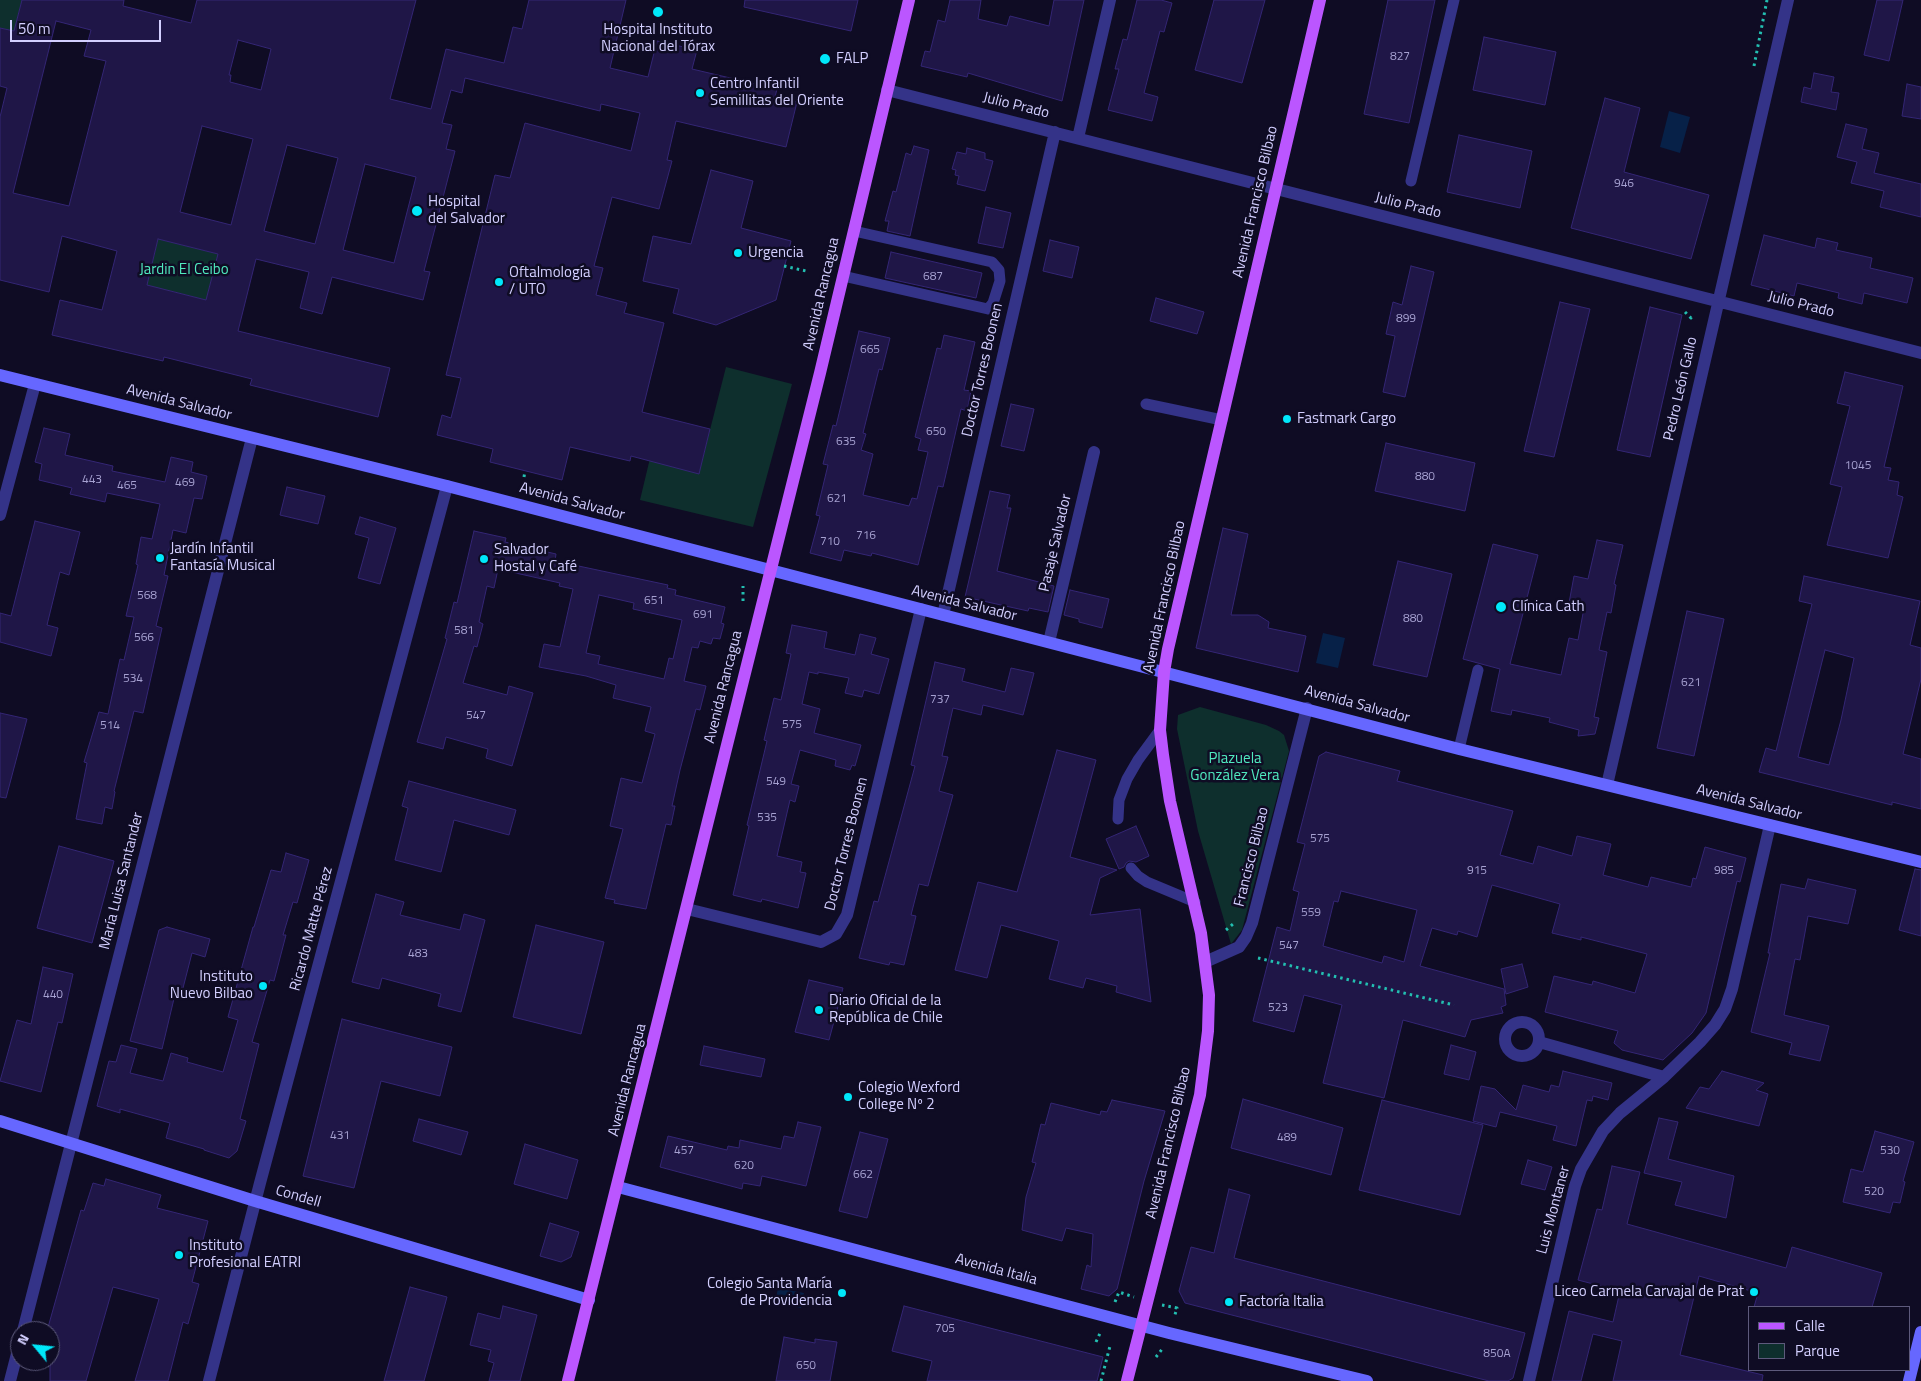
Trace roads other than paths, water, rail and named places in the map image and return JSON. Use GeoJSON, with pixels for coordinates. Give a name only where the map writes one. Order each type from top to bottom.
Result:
{"type":"FeatureCollection","features":[{"type":"Feature","properties":{"kind":"main road","name":"Avenida Rancagua"},"geometry":{"type":"LineString","coordinates":[[568,1381],[687,909],[909,0]]}},
{"type":"Feature","properties":{"kind":"main road","name":"Avenida Francisco Bilbao"},"geometry":{"type":"LineString","coordinates":[[1128,1381],[1200,1095],[1208,1031],[1209,996],[1205,962],[1195,902],[1170,801],[1160,730],[1164,672],[1320,0]]}},
{"type":"Feature","properties":{"kind":"main road","name":"Avenida Salvador"},"geometry":{"type":"LineString","coordinates":[[0,375],[447,486],[1459,749],[1921,862]]}},
{"type":"Feature","properties":{"kind":"main road","name":"Condell"},"geometry":{"type":"LineString","coordinates":[[0,1121],[255,1202],[589,1300]]}},
{"type":"Feature","properties":{"kind":"main road","name":"Avenida Italia"},"geometry":{"type":"LineString","coordinates":[[618,1187],[1141,1325],[1368,1381]]}},
{"type":"Feature","properties":{"kind":"main road"},"geometry":{"type":"LineString","coordinates":[[1909,1381],[1921,1332]]}},
{"type":"Feature","properties":{"kind":"street"},"geometry":{"type":"LineString","coordinates":[[1078,138],[1110,0]]}},
{"type":"Feature","properties":{"kind":"street","name":"Pedro León Gallo"},"geometry":{"type":"LineString","coordinates":[[1607,785],[1788,0]]}},
{"type":"Feature","properties":{"kind":"street","name":"Julio Prado"},"geometry":{"type":"LineString","coordinates":[[887,90],[1921,353]]}},
{"type":"Feature","properties":{"kind":"street","name":"Doctor Torres Boonen"},"geometry":{"type":"LineString","coordinates":[[943,615],[1055,132]]}},
{"type":"Feature","properties":{"kind":"street"},"geometry":{"type":"LineString","coordinates":[[0,515],[35,384]]}},
{"type":"Feature","properties":{"kind":"street","name":"María Luisa Santander"},"geometry":{"type":"LineString","coordinates":[[26,1321],[252,438]]}},
{"type":"Feature","properties":{"kind":"street","name":"Pasaje Salvador"},"geometry":{"type":"LineString","coordinates":[[1049,642],[1094,452]]}},
{"type":"Feature","properties":{"kind":"street","name":"Ricardo Matte Pérez"},"geometry":{"type":"LineString","coordinates":[[209,1381],[255,1202],[447,486]]}},
{"type":"Feature","properties":{"kind":"street","name":"Doctor Torres Boonen"},"geometry":{"type":"LineString","coordinates":[[687,909],[821,942],[836,934],[847,915],[921,609]]}},
{"type":"Feature","properties":{"kind":"street","name":"Francisco Bilbao"},"geometry":{"type":"LineString","coordinates":[[1205,962],[1239,947],[1252,923],[1307,708]]}},
{"type":"Feature","properties":{"kind":"street","name":"Luis Montaner"},"geometry":{"type":"LineString","coordinates":[[1529,1381],[1575,1186],[1581,1169],[1603,1131],[1620,1113],[1664,1076],[1710,1031],[1725,1009],[1732,989],[1770,825]]}},
{"type":"Feature","properties":{"kind":"street"},"geometry":{"type":"LineString","coordinates":[[1539,1042],[1664,1076]]}},
{"type":"Feature","properties":{"kind":"lane"},"geometry":{"type":"LineString","coordinates":[[1411,181],[1454,0]]}},
{"type":"Feature","properties":{"kind":"lane"},"geometry":{"type":"LineString","coordinates":[[843,276],[988,309],[993,303],[1000,281],[998,270],[992,262],[854,230]]}},
{"type":"Feature","properties":{"kind":"lane"},"geometry":{"type":"LineString","coordinates":[[1146,404],[1222,420]]}},
{"type":"Feature","properties":{"kind":"lane"},"geometry":{"type":"LineString","coordinates":[[1459,749],[1478,670]]}},
{"type":"Feature","properties":{"kind":"lane"},"geometry":{"type":"LineString","coordinates":[[1118,819],[1119,800],[1128,779],[1138,760],[1160,730]]}},
{"type":"Feature","properties":{"kind":"lane"},"geometry":{"type":"LineString","coordinates":[[1131,868],[1138,876],[1148,882],[1195,902]]}},
{"type":"Feature","properties":{"kind":"water"},"geometry":{"type":"Polygon","coordinates":[[[1669,111],[1690,117],[1680,153],[1660,147],[1669,111]]]}},
{"type":"Feature","properties":{"kind":"water"},"geometry":{"type":"Polygon","coordinates":[[[1323,633],[1345,638],[1338,668],[1316,663],[1323,633]]]}},
{"type":"Feature","properties":{"kind":"water"},"geometry":{"type":"Polygon","coordinates":[[[778,1288],[804,1293],[801,1308],[775,1303],[778,1288]]]}},
{"type":"Feature","properties":{"kind":"place","name":"Hospital Instituto Nacional del Tórax"},"geometry":{"type":"Point","coordinates":[658,12]}},
{"type":"Feature","properties":{"kind":"place","name":"FALP"},"geometry":{"type":"Point","coordinates":[825,59]}},
{"type":"Feature","properties":{"kind":"place","name":"Centro Infantil Semillitas del Oriente"},"geometry":{"type":"Point","coordinates":[700,93]}},
{"type":"Feature","properties":{"kind":"place","name":"Hospital del Salvador"},"geometry":{"type":"Point","coordinates":[417,211]}},
{"type":"Feature","properties":{"kind":"place","name":"Urgencia"},"geometry":{"type":"Point","coordinates":[738,253]}},
{"type":"Feature","properties":{"kind":"place","name":"Oftalmología / UTO"},"geometry":{"type":"Point","coordinates":[499,282]}},
{"type":"Feature","properties":{"kind":"place","name":"Fastmark Cargo"},"geometry":{"type":"Point","coordinates":[1287,419]}},
{"type":"Feature","properties":{"kind":"place","name":"Jardín Infantil Fantasía Musical"},"geometry":{"type":"Point","coordinates":[160,558]}},
{"type":"Feature","properties":{"kind":"place","name":"Salvador Hostal y Café"},"geometry":{"type":"Point","coordinates":[484,559]}},
{"type":"Feature","properties":{"kind":"place","name":"Clínica Cath"},"geometry":{"type":"Point","coordinates":[1501,607]}},
{"type":"Feature","properties":{"kind":"place","name":"Instituto Nuevo Bilbao"},"geometry":{"type":"Point","coordinates":[263,986]}},
{"type":"Feature","properties":{"kind":"place","name":"Diario Oficial de la República de Chile"},"geometry":{"type":"Point","coordinates":[819,1010]}},
{"type":"Feature","properties":{"kind":"place","name":"Colegio Wexford College Nº 2"},"geometry":{"type":"Point","coordinates":[848,1097]}},
{"type":"Feature","properties":{"kind":"place","name":"Instituto Profesional EATRI"},"geometry":{"type":"Point","coordinates":[179,1255]}},
{"type":"Feature","properties":{"kind":"place","name":"Liceo Carmela Carvajal de Prat"},"geometry":{"type":"Point","coordinates":[1754,1292]}},
{"type":"Feature","properties":{"kind":"place","name":"Colegio Santa María de Providencia"},"geometry":{"type":"Point","coordinates":[842,1293]}},
{"type":"Feature","properties":{"kind":"place","name":"Factoría Italia"},"geometry":{"type":"Point","coordinates":[1229,1302]}},
{"type":"Feature","properties":{"kind":"park label","name":"Jardin El Ceibo"},"geometry":{"type":"Point","coordinates":[184,270]}},
{"type":"Feature","properties":{"kind":"park label","name":"Plazuela González Vera"},"geometry":{"type":"Point","coordinates":[1235,768]}}]}
